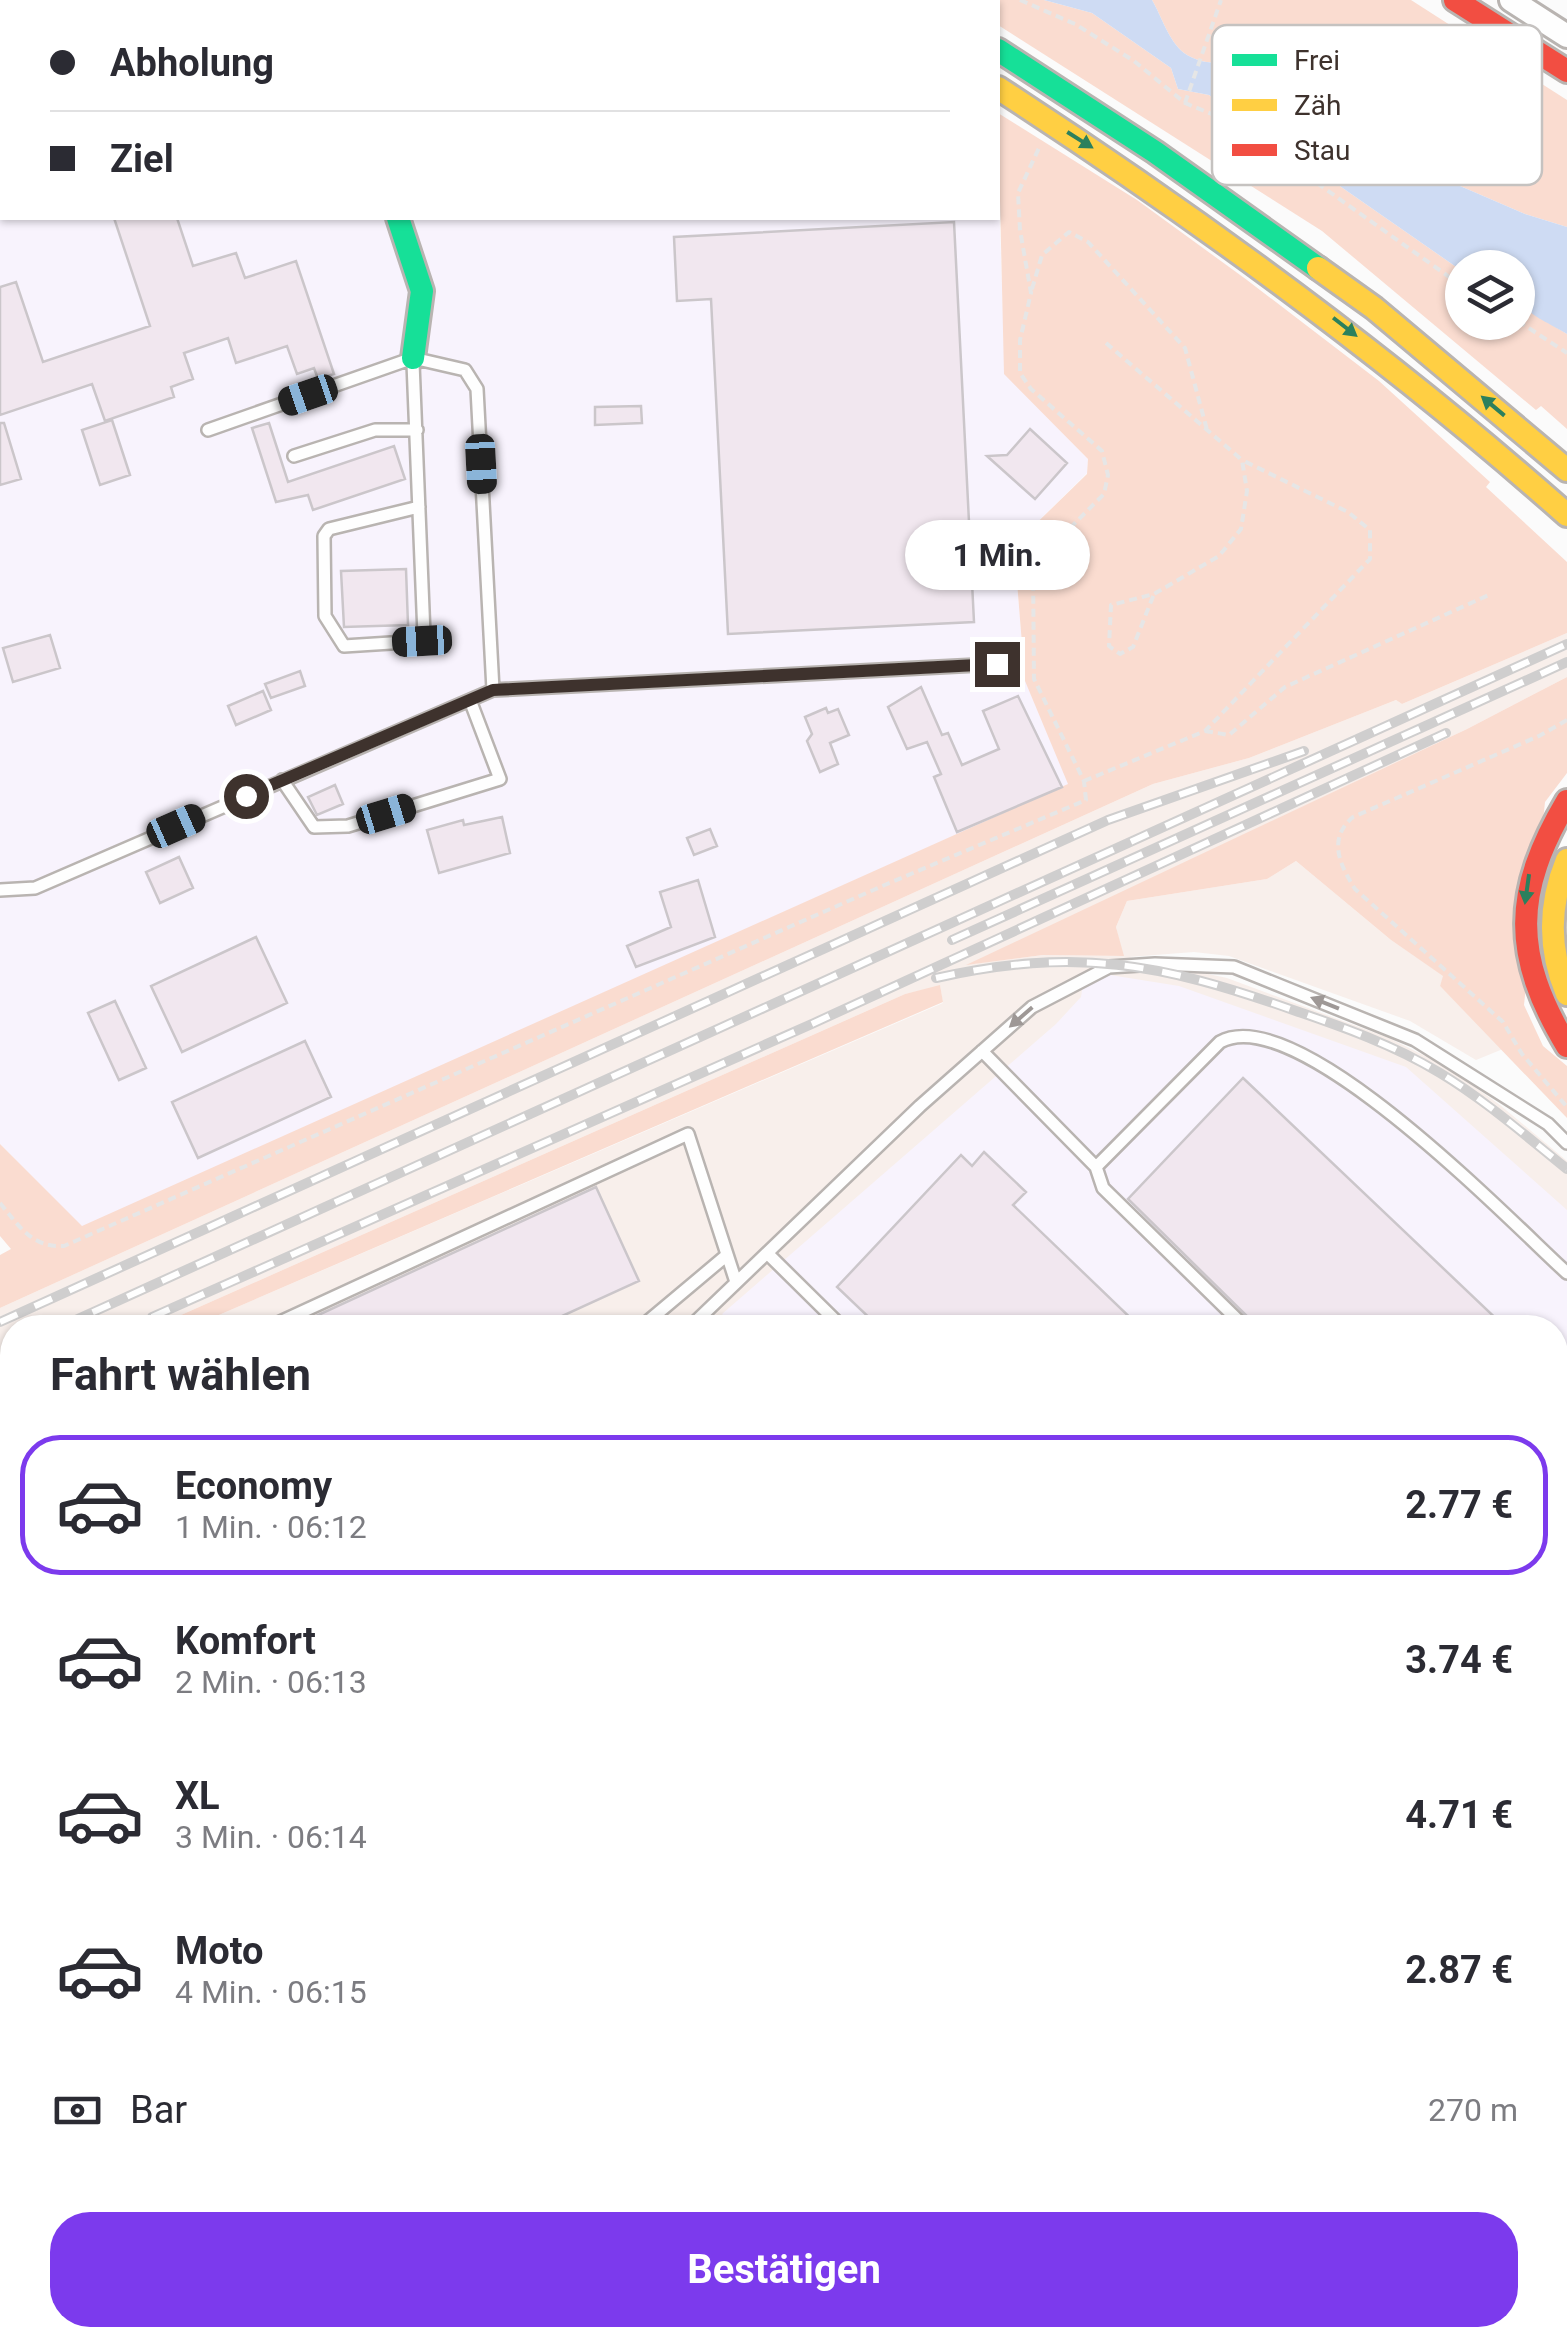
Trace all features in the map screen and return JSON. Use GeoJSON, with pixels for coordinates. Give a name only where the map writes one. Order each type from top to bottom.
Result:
{"type":"FeatureCollection","features":[{"type":"Feature","properties":{"kind":"main road"},"geometry":{"type":"LineString","coordinates":[[1455,0],[1494,25]]}},
{"type":"Feature","properties":{"kind":"main road"},"geometry":{"type":"LineString","coordinates":[[1000,51],[1155,152],[1358,296],[1567,470]]}},
{"type":"Feature","properties":{"kind":"main road"},"geometry":{"type":"LineString","coordinates":[[1542,55],[1567,71]]}},
{"type":"Feature","properties":{"kind":"main road"},"geometry":{"type":"LineString","coordinates":[[1000,89],[1292,286],[1398,368],[1567,515]]}},
{"type":"Feature","properties":{"kind":"main road"},"geometry":{"type":"LineString","coordinates":[[399,220],[422,291],[413,358]]}},
{"type":"Feature","properties":{"kind":"main road"},"geometry":{"type":"LineString","coordinates":[[1567,802],[1543,840],[1529,874],[1525,906],[1525,946],[1532,988],[1567,1046]]}},
{"type":"Feature","properties":{"kind":"main road"},"geometry":{"type":"LineString","coordinates":[[1567,860],[1551,906],[1552,944],[1567,994]]}},
{"type":"Feature","properties":{"kind":"street"},"geometry":{"type":"LineString","coordinates":[[1510,0],[1567,36]]}},
{"type":"Feature","properties":{"kind":"lane"},"geometry":{"type":"LineString","coordinates":[[413,358],[419,507],[422,641],[344,646],[325,616],[324,536],[329,529],[419,507]]}},
{"type":"Feature","properties":{"kind":"lane"},"geometry":{"type":"LineString","coordinates":[[208,430],[413,358],[465,370],[477,389],[493,690]]}},
{"type":"Feature","properties":{"kind":"lane"},"geometry":{"type":"LineString","coordinates":[[294,456],[375,430],[416,430]]}},
{"type":"Feature","properties":{"kind":"lane"},"geometry":{"type":"LineString","coordinates":[[0,890],[36,888],[493,690],[997,664]]}},
{"type":"Feature","properties":{"kind":"lane"},"geometry":{"type":"LineString","coordinates":[[282,780],[314,827],[348,826],[500,779],[470,700]]}},
{"type":"Feature","properties":{"kind":"lane"},"geometry":{"type":"LineString","coordinates":[[704,1315],[1032,1007],[1108,967],[1234,967],[1415,1040],[1548,1124],[1567,1143]]}},
{"type":"Feature","properties":{"kind":"lane"},"geometry":{"type":"LineString","coordinates":[[1096,1167],[1231,1035],[1290,1045],[1373,1096],[1567,1273]]}},
{"type":"Feature","properties":{"kind":"lane"},"geometry":{"type":"LineString","coordinates":[[982,1051],[1096,1167],[1103,1188],[1233,1315]]}},
{"type":"Feature","properties":{"kind":"lane"},"geometry":{"type":"LineString","coordinates":[[295,1315],[688,1134],[736,1282]]}},
{"type":"Feature","properties":{"kind":"lane"},"geometry":{"type":"LineString","coordinates":[[767,1252],[831,1315]]}},
{"type":"Feature","properties":{"kind":"lane"},"geometry":{"type":"LineString","coordinates":[[655,1315],[727,1255]]}},
{"type":"Feature","properties":{"kind":"path"},"geometry":{"type":"LineString","coordinates":[[1020,0],[1075,24],[1134,61],[1185,103],[1212,114]]}},
{"type":"Feature","properties":{"kind":"path"},"geometry":{"type":"LineString","coordinates":[[1185,103],[1221,0]]}},
{"type":"Feature","properties":{"kind":"path"},"geometry":{"type":"LineString","coordinates":[[1031,293],[1018,193],[1040,146]]}},
{"type":"Feature","properties":{"kind":"path"},"geometry":{"type":"LineString","coordinates":[[1320,185],[1445,274]]}},
{"type":"Feature","properties":{"kind":"path"},"geometry":{"type":"LineString","coordinates":[[0,1203],[28,1237],[50,1247],[64,1246],[1086,800],[1084,781],[1034,678],[1033,564],[1104,494],[1108,475],[1102,451],[1031,389],[1020,373],[1020,340],[1042,254],[1069,232],[1088,242],[1185,348],[1207,430]]}},
{"type":"Feature","properties":{"kind":"path"},"geometry":{"type":"LineString","coordinates":[[1535,332],[1567,353]]}},
{"type":"Feature","properties":{"kind":"path"},"geometry":{"type":"LineString","coordinates":[[1084,781],[1206,731],[1370,559],[1370,530],[1348,512],[1242,460],[1106,344]]}},
{"type":"Feature","properties":{"kind":"path"},"geometry":{"type":"LineString","coordinates":[[1154,594],[1134,646],[1120,654],[1108,646],[1111,605],[1154,594],[1219,556],[1241,528],[1247,492],[1242,460]]}},
{"type":"Feature","properties":{"kind":"path"},"geometry":{"type":"LineString","coordinates":[[1206,731],[1229,735],[1285,687],[1490,594]]}},
{"type":"Feature","properties":{"kind":"path"},"geometry":{"type":"LineString","coordinates":[[1567,720],[1353,817],[1342,827],[1337,844],[1341,867],[1356,889],[1503,1022],[1522,1054],[1567,1107]]}},
{"type":"Feature","properties":{"kind":"shaded area"},"geometry":{"type":"Polygon","coordinates":[[[1000,0],[1044,0],[1092,13],[1171,68],[1178,89],[1212,97],[1212,161],[1000,26],[1000,0]]]}},
{"type":"Feature","properties":{"kind":"shaded area"},"geometry":{"type":"Polygon","coordinates":[[[1152,0],[1411,0],[1450,25],[1212,25],[1212,62],[1197,60],[1174,42],[1152,0]]]}},
{"type":"Feature","properties":{"kind":"shaded area"},"geometry":{"type":"Polygon","coordinates":[[[1542,84],[1567,100],[1567,227],[1458,185],[1542,185],[1542,84]]]}},
{"type":"Feature","properties":{"kind":"shaded area"},"geometry":{"type":"Polygon","coordinates":[[[1000,114],[1137,200],[1247,280],[1379,381],[1490,482],[1486,487],[1567,562],[1567,633],[1402,704],[1396,700],[1249,758],[1153,784],[0,1308],[0,1255],[11,1249],[0,1236],[0,1144],[82,1226],[1068,784],[1025,681],[1014,545],[1087,474],[1088,459],[1004,374],[1000,114]]]}},
{"type":"Feature","properties":{"kind":"shaded area"},"geometry":{"type":"Polygon","coordinates":[[[1250,185],[1338,185],[1445,259],[1445,334],[1322,231],[1250,185]]]}},
{"type":"Feature","properties":{"kind":"shaded area"},"geometry":{"type":"Polygon","coordinates":[[[0,220],[1000,220],[1005,374],[1088,459],[1087,473],[1014,545],[1025,681],[1069,784],[82,1227],[0,1144],[0,220]]]}},
{"type":"Feature","properties":{"kind":"shaded area"},"geometry":{"type":"Polygon","coordinates":[[[1535,314],[1567,334],[1567,429],[1541,406],[1536,410],[1452,340],[1535,340],[1535,314]]]}},
{"type":"Feature","properties":{"kind":"shaded area"},"geometry":{"type":"Polygon","coordinates":[[[1567,633],[1567,677],[1467,729],[971,964],[1043,955],[1123,956],[1116,927],[1127,901],[1267,879],[1296,861],[1391,940],[1444,976],[1440,986],[1503,1049],[1476,1060],[1410,1021],[1229,956],[1194,952],[1129,957],[1227,978],[1389,1038],[1447,1067],[1500,1105],[1567,1161],[1567,1315],[219,1315],[943,1003],[940,986],[905,994],[181,1315],[0,1315],[0,1308],[1153,784],[1249,758],[1396,700],[1402,704],[1567,633]]]}},
{"type":"Feature","properties":{"kind":"shaded area"},"geometry":{"type":"Polygon","coordinates":[[[1567,677],[1567,773],[1545,802],[1524,1005],[1543,1046],[1567,1066],[1567,1118],[1440,986],[1443,976],[1391,940],[1296,861],[1267,879],[1127,901],[1116,927],[1124,956],[1043,955],[966,965],[1467,729],[1567,677]]]}},
{"type":"Feature","properties":{"kind":"shaded area"},"geometry":{"type":"Polygon","coordinates":[[[1085,971],[1179,986],[1406,1067],[1567,1210],[1567,1315],[722,1314],[1056,1024],[1081,997],[1085,971]]]}},
{"type":"Feature","properties":{"kind":"shaded area"},"geometry":{"type":"Polygon","coordinates":[[[940,985],[943,1002],[219,1315],[181,1315],[905,994],[940,985]]]}},
{"type":"Feature","properties":{"kind":"water"},"geometry":{"type":"Polygon","coordinates":[[[1044,0],[1152,0],[1178,48],[1197,60],[1212,62],[1212,97],[1178,89],[1171,68],[1092,13],[1044,0]]]}},
{"type":"Feature","properties":{"kind":"water"},"geometry":{"type":"Polygon","coordinates":[[[1338,185],[1458,185],[1567,227],[1567,334],[1535,315],[1535,250],[1445,250],[1445,259],[1338,185]]]}},
{"type":"Feature","properties":{"kind":"building"},"geometry":{"type":"Polygon","coordinates":[[[115,220],[178,220],[193,266],[236,253],[245,278],[296,261],[334,374],[318,379],[314,368],[297,374],[287,346],[236,363],[228,338],[184,353],[193,379],[171,387],[174,397],[105,421],[92,384],[0,415],[0,287],[16,282],[43,362],[150,326],[115,220]]]}},
{"type":"Feature","properties":{"kind":"building"},"geometry":{"type":"Polygon","coordinates":[[[954,222],[974,622],[728,634],[711,299],[677,301],[674,237],[954,222]]]}},
{"type":"Feature","properties":{"kind":"building"},"geometry":{"type":"Polygon","coordinates":[[[641,406],[642,423],[595,425],[595,407],[641,406]]]}},
{"type":"Feature","properties":{"kind":"building"},"geometry":{"type":"Polygon","coordinates":[[[112,420],[130,475],[100,485],[82,430],[112,420]]]}},
{"type":"Feature","properties":{"kind":"building"},"geometry":{"type":"Polygon","coordinates":[[[0,423],[4,423],[21,479],[0,485],[0,423]]]}},
{"type":"Feature","properties":{"kind":"building"},"geometry":{"type":"Polygon","coordinates":[[[269,423],[288,482],[394,446],[405,479],[313,510],[308,495],[276,502],[252,428],[269,423]]]}},
{"type":"Feature","properties":{"kind":"building"},"geometry":{"type":"Polygon","coordinates":[[[1030,429],[1067,463],[1035,499],[987,456],[1007,455],[1030,429]]]}},
{"type":"Feature","properties":{"kind":"building"},"geometry":{"type":"Polygon","coordinates":[[[406,569],[408,625],[344,627],[341,571],[406,569]]]}},
{"type":"Feature","properties":{"kind":"building"},"geometry":{"type":"Polygon","coordinates":[[[50,635],[60,668],[13,682],[3,648],[50,635]]]}},
{"type":"Feature","properties":{"kind":"building"},"geometry":{"type":"Polygon","coordinates":[[[300,671],[305,686],[271,698],[265,684],[300,671]]]}},
{"type":"Feature","properties":{"kind":"building"},"geometry":{"type":"Polygon","coordinates":[[[921,687],[942,735],[948,733],[962,765],[999,749],[983,711],[1018,696],[1062,787],[957,832],[934,777],[941,774],[927,742],[907,749],[888,707],[921,687]]]}},
{"type":"Feature","properties":{"kind":"building"},"geometry":{"type":"Polygon","coordinates":[[[263,691],[271,710],[236,725],[228,706],[263,691]]]}},
{"type":"Feature","properties":{"kind":"building"},"geometry":{"type":"Polygon","coordinates":[[[826,708],[828,713],[838,709],[849,735],[830,743],[838,764],[820,772],[807,741],[812,734],[805,717],[826,708]]]}},
{"type":"Feature","properties":{"kind":"building"},"geometry":{"type":"Polygon","coordinates":[[[335,785],[343,804],[317,815],[308,797],[335,785]]]}},
{"type":"Feature","properties":{"kind":"building"},"geometry":{"type":"Polygon","coordinates":[[[502,817],[510,853],[439,873],[427,830],[463,820],[464,825],[502,817]]]}},
{"type":"Feature","properties":{"kind":"building"},"geometry":{"type":"Polygon","coordinates":[[[710,829],[717,846],[694,855],[687,838],[710,829]]]}},
{"type":"Feature","properties":{"kind":"building"},"geometry":{"type":"Polygon","coordinates":[[[179,857],[193,888],[160,903],[146,872],[179,857]]]}},
{"type":"Feature","properties":{"kind":"building"},"geometry":{"type":"Polygon","coordinates":[[[698,880],[715,937],[636,967],[627,946],[671,927],[660,892],[698,880]]]}},
{"type":"Feature","properties":{"kind":"building"},"geometry":{"type":"Polygon","coordinates":[[[256,937],[287,1003],[182,1052],[151,986],[256,937]]]}},
{"type":"Feature","properties":{"kind":"building"},"geometry":{"type":"Polygon","coordinates":[[[115,1001],[146,1068],[119,1080],[88,1013],[115,1001]]]}},
{"type":"Feature","properties":{"kind":"building"},"geometry":{"type":"Polygon","coordinates":[[[305,1041],[331,1097],[198,1158],[172,1102],[305,1041]]]}},
{"type":"Feature","properties":{"kind":"building"},"geometry":{"type":"Polygon","coordinates":[[[1243,1078],[1492,1315],[1246,1315],[1128,1199],[1243,1078]]]}},
{"type":"Feature","properties":{"kind":"building"},"geometry":{"type":"Polygon","coordinates":[[[984,1152],[1026,1192],[1013,1205],[1127,1315],[866,1315],[837,1287],[961,1155],[972,1166],[984,1152]]]}},
{"type":"Feature","properties":{"kind":"building"},"geometry":{"type":"Polygon","coordinates":[[[596,1187],[639,1281],[564,1315],[318,1315],[596,1187]]]}},
{"type":"Feature","properties":{"kind":"railway"},"geometry":{"type":"LineString","coordinates":[[87,1315],[1567,644]]}},
{"type":"Feature","properties":{"kind":"railway"},"geometry":{"type":"LineString","coordinates":[[952,940],[1567,662]]}},
{"type":"Feature","properties":{"kind":"railway"},"geometry":{"type":"LineString","coordinates":[[157,1315],[814,1023],[1446,733]]}},
{"type":"Feature","properties":{"kind":"railway"},"geometry":{"type":"LineString","coordinates":[[15,1315],[1108,820],[1304,751]]}},
{"type":"Feature","properties":{"kind":"railway"},"geometry":{"type":"LineString","coordinates":[[936,978],[1032,963],[1075,962],[1159,971],[1245,994],[1349,1030],[1423,1063],[1489,1107],[1567,1169]]}},
{"type":"Feature","properties":{"kind":"traffic: fast"},"geometry":{"type":"LineString","coordinates":[[1000,51],[1155,152],[1318,268]]}},
{"type":"Feature","properties":{"kind":"traffic: fast"},"geometry":{"type":"LineString","coordinates":[[399,220],[422,291],[413,358]]}},
{"type":"Feature","properties":{"kind":"traffic: slow"},"geometry":{"type":"LineString","coordinates":[[1000,89],[1291,291],[1431,400],[1567,515]]}},
{"type":"Feature","properties":{"kind":"traffic: slow"},"geometry":{"type":"LineString","coordinates":[[1318,268],[1374,308],[1567,470]]}},
{"type":"Feature","properties":{"kind":"traffic: slow"},"geometry":{"type":"LineString","coordinates":[[1567,860],[1556,894],[1553,927],[1556,961],[1567,994]]}},
{"type":"Feature","properties":{"kind":"traffic: jam"},"geometry":{"type":"LineString","coordinates":[[1455,0],[1494,25]]}},
{"type":"Feature","properties":{"kind":"traffic: jam"},"geometry":{"type":"LineString","coordinates":[[1542,55],[1567,71]]}},
{"type":"Feature","properties":{"kind":"traffic: jam"},"geometry":{"type":"LineString","coordinates":[[1567,801],[1536,865],[1526,924],[1536,982],[1567,1046]]}},
{"type":"Feature","properties":{"kind":"route"},"geometry":{"type":"LineString","coordinates":[[246,796],[493,690],[997,664]]}}]}
